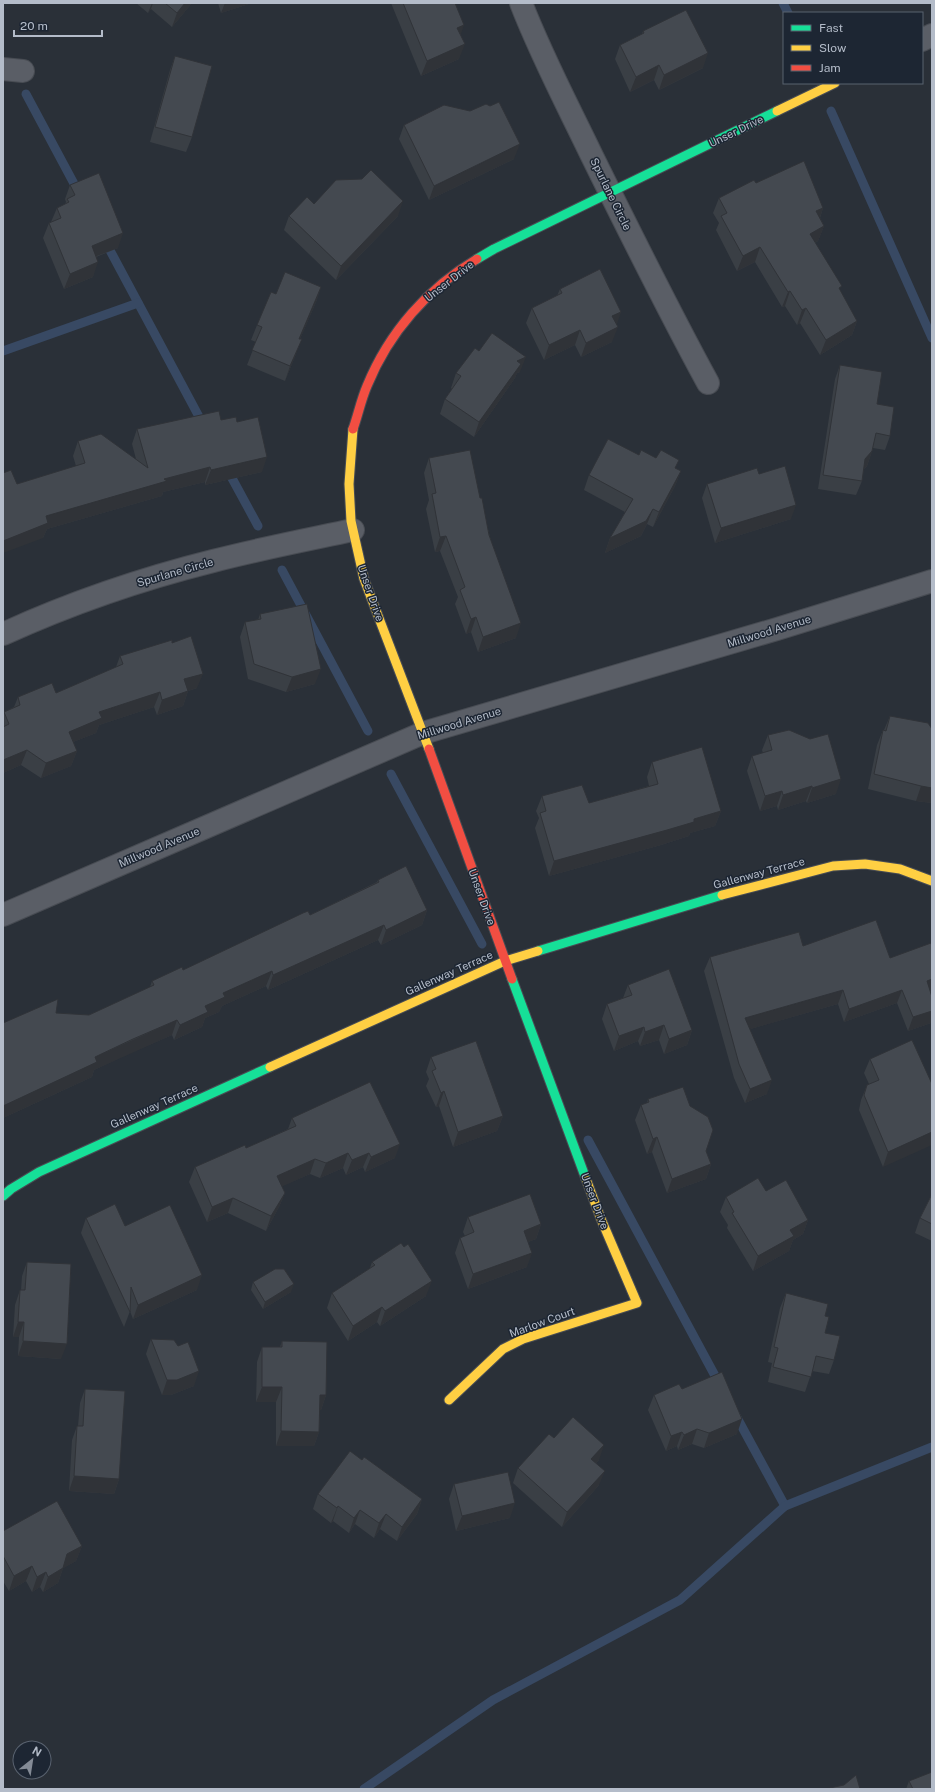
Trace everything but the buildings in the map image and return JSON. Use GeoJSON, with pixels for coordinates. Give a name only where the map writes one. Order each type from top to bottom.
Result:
{"type":"FeatureCollection","features":[{"type":"Feature","properties":{"kind":"street","name":"Spurlane Circle"},"geometry":{"type":"LineString","coordinates":[[521,3],[534,34],[610,193],[681,334],[708,382]]}},
{"type":"Feature","properties":{"kind":"street"},"geometry":{"type":"LineString","coordinates":[[923,40],[932,35]]}},
{"type":"Feature","properties":{"kind":"street","name":"Unser Drive"},"geometry":{"type":"LineString","coordinates":[[637,1303],[601,1219],[423,733],[364,579],[353,530],[349,484],[352,433],[367,386],[382,355],[408,316],[441,284],[462,268],[494,249],[833,84]]}},
{"type":"Feature","properties":{"kind":"street","name":"Spurlane Circle"},"geometry":{"type":"LineString","coordinates":[[3,634],[46,615],[113,590],[213,561],[353,530]]}},
{"type":"Feature","properties":{"kind":"street","name":"Millwood Avenue"},"geometry":{"type":"LineString","coordinates":[[3,915],[423,733],[777,629],[932,581]]}},
{"type":"Feature","properties":{"kind":"street","name":"Gallenway Terrace"},"geometry":{"type":"LineString","coordinates":[[3,1196],[11,1189],[39,1172],[505,960],[737,890],[833,866],[865,864],[893,868],[932,881]]}},
{"type":"Feature","properties":{"kind":"street","name":"Marlow Court"},"geometry":{"type":"LineString","coordinates":[[448,1400],[503,1349],[523,1339],[637,1303]]}},
{"type":"Feature","properties":{"kind":"waterway"},"geometry":{"type":"LineString","coordinates":[[783,3],[788,12]]}},
{"type":"Feature","properties":{"kind":"waterway"},"geometry":{"type":"LineString","coordinates":[[26,94],[79,193]]}},
{"type":"Feature","properties":{"kind":"waterway"},"geometry":{"type":"LineString","coordinates":[[831,111],[932,338]]}},
{"type":"Feature","properties":{"kind":"waterway"},"geometry":{"type":"LineString","coordinates":[[105,241],[204,426]]}},
{"type":"Feature","properties":{"kind":"waterway"},"geometry":{"type":"LineString","coordinates":[[3,351],[138,303]]}},
{"type":"Feature","properties":{"kind":"waterway"},"geometry":{"type":"LineString","coordinates":[[227,469],[258,526]]}},
{"type":"Feature","properties":{"kind":"waterway"},"geometry":{"type":"LineString","coordinates":[[282,570],[368,731]]}},
{"type":"Feature","properties":{"kind":"waterway"},"geometry":{"type":"LineString","coordinates":[[391,774],[482,944]]}},
{"type":"Feature","properties":{"kind":"waterway"},"geometry":{"type":"LineString","coordinates":[[588,1140],[720,1385]]}},
{"type":"Feature","properties":{"kind":"waterway"},"geometry":{"type":"LineString","coordinates":[[735,1414],[785,1506]]}},
{"type":"Feature","properties":{"kind":"waterway"},"geometry":{"type":"LineString","coordinates":[[364,1789],[493,1700],[680,1600],[785,1506],[932,1447]]}},
{"type":"Feature","properties":{"kind":"traffic: fast"},"geometry":{"type":"LineString","coordinates":[[477,259],[494,249],[777,111]]}},
{"type":"Feature","properties":{"kind":"traffic: fast"},"geometry":{"type":"LineString","coordinates":[[538,951],[722,895]]}},
{"type":"Feature","properties":{"kind":"traffic: fast"},"geometry":{"type":"LineString","coordinates":[[512,979],[586,1179]]}},
{"type":"Feature","properties":{"kind":"traffic: fast"},"geometry":{"type":"LineString","coordinates":[[3,1196],[11,1189],[39,1172],[270,1067]]}},
{"type":"Feature","properties":{"kind":"traffic: slow"},"geometry":{"type":"LineString","coordinates":[[777,111],[833,84]]}},
{"type":"Feature","properties":{"kind":"traffic: slow"},"geometry":{"type":"LineString","coordinates":[[353,429],[349,484],[351,521],[364,579],[429,749]]}},
{"type":"Feature","properties":{"kind":"traffic: slow"},"geometry":{"type":"LineString","coordinates":[[722,895],[833,866],[865,864],[900,869],[932,881]]}},
{"type":"Feature","properties":{"kind":"traffic: slow"},"geometry":{"type":"LineString","coordinates":[[270,1067],[505,961],[538,951]]}},
{"type":"Feature","properties":{"kind":"traffic: slow"},"geometry":{"type":"LineString","coordinates":[[449,1400],[503,1349],[523,1339],[637,1303],[601,1219],[586,1179]]}},
{"type":"Feature","properties":{"kind":"traffic: jam"},"geometry":{"type":"LineString","coordinates":[[353,429],[365,391],[376,366],[399,330],[412,313],[442,283],[477,259]]}},
{"type":"Feature","properties":{"kind":"traffic: jam"},"geometry":{"type":"LineString","coordinates":[[429,749],[512,979]]}}]}
